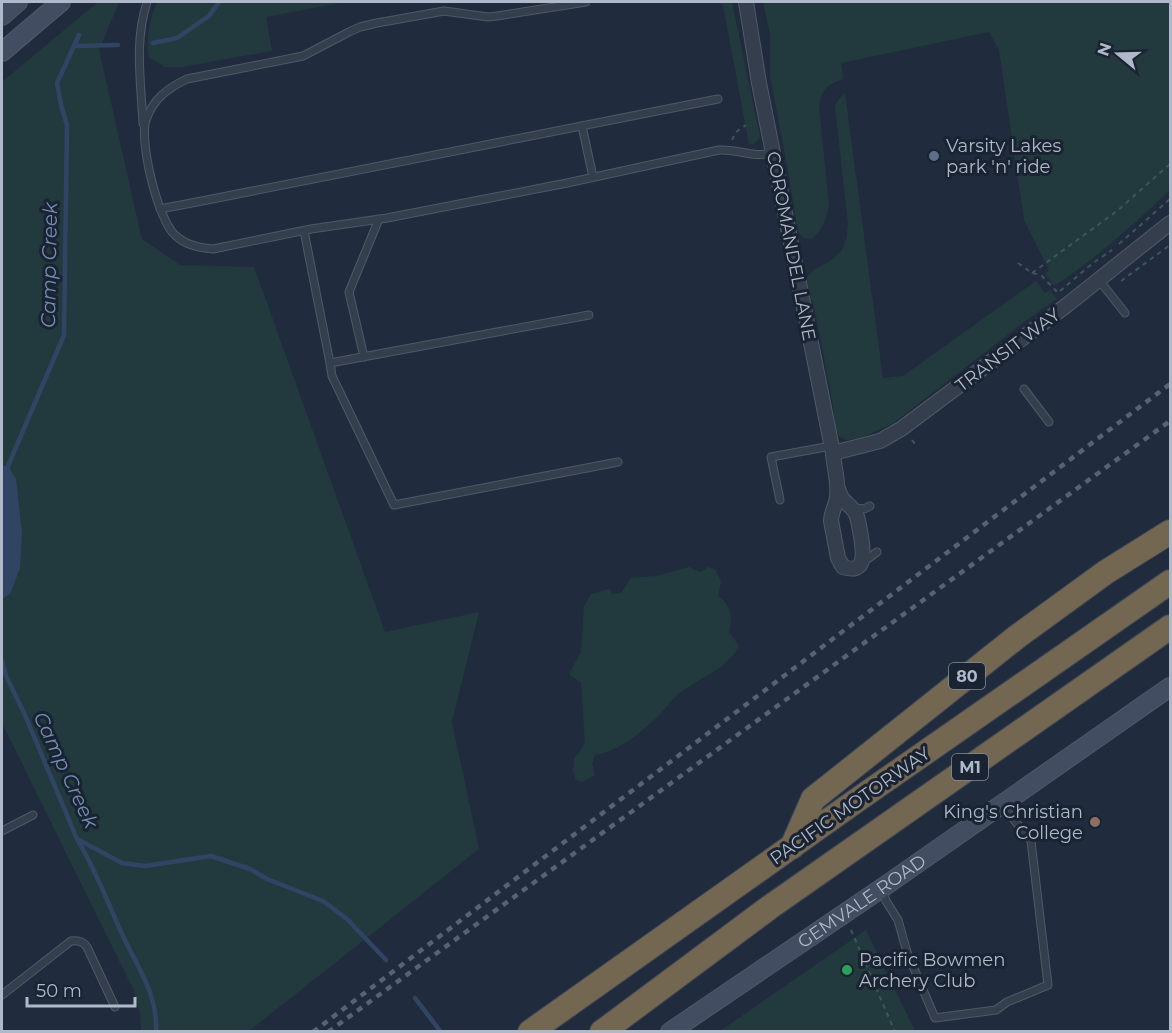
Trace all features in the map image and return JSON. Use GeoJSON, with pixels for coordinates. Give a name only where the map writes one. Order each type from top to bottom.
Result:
{"type":"FeatureCollection","features":[{"type":"Feature","properties":{"kind":"highway","name":"80"},"geometry":{"type":"LineString","coordinates":[[792,847],[813,800],[1018,636],[1106,572],[1170,531]]}},
{"type":"Feature","properties":{"kind":"highway","name":"PACIFIC MOTORWAY"},"geometry":{"type":"LineString","coordinates":[[530,1032],[1170,582]]}},
{"type":"Feature","properties":{"kind":"highway","name":"PACIFIC MOTORWAY"},"geometry":{"type":"LineString","coordinates":[[602,1032],[770,907],[1170,627]]}},
{"type":"Feature","properties":{"kind":"main road"},"geometry":{"type":"LineString","coordinates":[[2,16],[18,2]]}},
{"type":"Feature","properties":{"kind":"main road"},"geometry":{"type":"LineString","coordinates":[[2,52],[61,2]]}},
{"type":"Feature","properties":{"kind":"main road","name":"GEMVALE ROAD"},"geometry":{"type":"LineString","coordinates":[[670,1032],[882,888],[1170,687]]}},
{"type":"Feature","properties":{"kind":"street","name":"COROMANDEL LANE"},"geometry":{"type":"LineString","coordinates":[[746,2],[772,153],[832,449],[838,489],[831,521],[839,563],[849,569],[861,564],[864,553],[858,519],[854,511],[844,502],[838,489]]}},
{"type":"Feature","properties":{"kind":"street","name":"TRANSIT WAY"},"geometry":{"type":"LineString","coordinates":[[832,449],[880,441],[891,436],[1067,305],[1170,223]]}},
{"type":"Feature","properties":{"kind":"lane"},"geometry":{"type":"LineString","coordinates":[[147,2],[141,22],[139,46],[144,141],[150,173],[165,222],[174,235],[203,248],[213,249],[379,219],[719,150],[728,149],[753,155],[772,153]]}},
{"type":"Feature","properties":{"kind":"lane"},"geometry":{"type":"LineString","coordinates":[[144,128],[149,112],[161,94],[172,86],[187,79],[303,56],[360,27],[444,11],[497,16],[586,2]]}},
{"type":"Feature","properties":{"kind":"lane"},"geometry":{"type":"LineString","coordinates":[[160,208],[718,99]]}},
{"type":"Feature","properties":{"kind":"lane"},"geometry":{"type":"LineString","coordinates":[[582,126],[592,177]]}},
{"type":"Feature","properties":{"kind":"lane"},"geometry":{"type":"LineString","coordinates":[[364,357],[349,292],[379,219]]}},
{"type":"Feature","properties":{"kind":"lane"},"geometry":{"type":"LineString","coordinates":[[304,231],[333,376],[394,505],[618,462]]}},
{"type":"Feature","properties":{"kind":"lane"},"geometry":{"type":"LineString","coordinates":[[1099,280],[1125,313]]}},
{"type":"Feature","properties":{"kind":"lane"},"geometry":{"type":"LineString","coordinates":[[330,363],[589,315]]}},
{"type":"Feature","properties":{"kind":"lane"},"geometry":{"type":"LineString","coordinates":[[1024,389],[1049,422]]}},
{"type":"Feature","properties":{"kind":"lane"},"geometry":{"type":"LineString","coordinates":[[780,500],[771,457],[832,449]]}},
{"type":"Feature","properties":{"kind":"lane"},"geometry":{"type":"LineString","coordinates":[[831,516],[836,509],[841,507],[864,509],[870,506]]}},
{"type":"Feature","properties":{"kind":"lane"},"geometry":{"type":"LineString","coordinates":[[861,564],[877,552]]}},
{"type":"Feature","properties":{"kind":"lane"},"geometry":{"type":"LineString","coordinates":[[882,888],[886,901],[898,920],[907,952],[934,1018],[996,1010],[1008,1002],[1048,985],[1031,841],[1001,804]]}},
{"type":"Feature","properties":{"kind":"lane"},"geometry":{"type":"LineString","coordinates":[[2,831],[33,815]]}},
{"type":"Feature","properties":{"kind":"lane"},"geometry":{"type":"LineString","coordinates":[[2,995],[71,941],[76,940],[85,943],[115,1007]]}},
{"type":"Feature","properties":{"kind":"path"},"geometry":{"type":"LineString","coordinates":[[732,140],[736,132],[746,125]]}},
{"type":"Feature","properties":{"kind":"path"},"geometry":{"type":"LineString","coordinates":[[1032,273],[1117,211],[1170,164]]}},
{"type":"Feature","properties":{"kind":"path"},"geometry":{"type":"LineString","coordinates":[[1058,293],[1117,246],[1170,199]]}},
{"type":"Feature","properties":{"kind":"path"},"geometry":{"type":"LineString","coordinates":[[1018,264],[1032,273],[1041,275],[1053,288]]}},
{"type":"Feature","properties":{"kind":"path"},"geometry":{"type":"LineString","coordinates":[[850,910],[849,927],[896,1032]]}},
{"type":"Feature","properties":{"kind":"green space"},"geometry":{"type":"Polygon","coordinates":[[[98,2],[119,2],[99,50],[142,239],[180,265],[254,267],[385,632],[479,612],[452,722],[479,849],[249,1031],[141,1031],[140,1013],[134,991],[2,723],[2,82],[98,2]]]}},
{"type":"Feature","properties":{"kind":"green space"},"geometry":{"type":"Polygon","coordinates":[[[157,2],[345,2],[266,17],[272,51],[181,67],[164,67],[149,58],[148,51],[149,29],[157,2]]]}},
{"type":"Feature","properties":{"kind":"green space"},"geometry":{"type":"Polygon","coordinates":[[[718,2],[732,2],[760,137],[755,143],[749,145],[723,5],[718,2]]]}},
{"type":"Feature","properties":{"kind":"green space"},"geometry":{"type":"Polygon","coordinates":[[[763,2],[1170,2],[1170,190],[1100,253],[1054,286],[1045,274],[1049,270],[1024,220],[999,50],[989,32],[841,63],[843,79],[826,89],[819,107],[828,210],[819,232],[812,239],[804,238],[798,232],[770,76],[770,35],[763,2]]]}},
{"type":"Feature","properties":{"kind":"green space"},"geometry":{"type":"Polygon","coordinates":[[[845,93],[883,378],[903,376],[1036,281],[1045,293],[1050,290],[1057,299],[895,422],[870,434],[849,440],[840,436],[834,427],[834,411],[825,361],[807,280],[812,272],[837,255],[846,239],[848,225],[835,106],[845,93]]]}},
{"type":"Feature","properties":{"kind":"green space"},"geometry":{"type":"Polygon","coordinates":[[[689,567],[700,572],[708,567],[715,569],[721,582],[718,596],[726,603],[730,612],[729,632],[739,646],[728,661],[681,692],[635,736],[611,750],[595,755],[592,763],[595,775],[582,782],[576,780],[573,771],[574,759],[585,744],[581,683],[569,674],[581,652],[584,606],[591,594],[609,589],[612,594],[621,593],[631,578],[656,576],[689,567]]]}},
{"type":"Feature","properties":{"kind":"green space","name":"Pacific Bowmen Archery Club"},"geometry":{"type":"Polygon","coordinates":[[[866,930],[915,1031],[720,1031],[866,930]]]}},
{"type":"Feature","properties":{"kind":"water"},"geometry":{"type":"Polygon","coordinates":[[[2,466],[8,466],[16,479],[22,533],[20,568],[10,594],[2,599],[2,466]]]}},
{"type":"Feature","properties":{"kind":"waterway"},"geometry":{"type":"LineString","coordinates":[[153,43],[177,38],[209,16],[219,2]]}},
{"type":"Feature","properties":{"kind":"waterway","name":"Camp Creek"},"geometry":{"type":"LineString","coordinates":[[8,471],[8,466],[64,335],[67,125],[57,83],[79,35]]}},
{"type":"Feature","properties":{"kind":"waterway"},"geometry":{"type":"LineString","coordinates":[[74,46],[118,45]]}},
{"type":"Feature","properties":{"kind":"waterway","name":"Camp Creek"},"geometry":{"type":"LineString","coordinates":[[2,661],[6,676],[25,715],[77,839],[122,863],[145,866],[211,856],[250,869],[267,879],[323,901],[347,919],[386,960]]}},
{"type":"Feature","properties":{"kind":"waterway"},"geometry":{"type":"LineString","coordinates":[[77,839],[146,982],[154,1006],[156,1032]]}},
{"type":"Feature","properties":{"kind":"waterway","name":"Camp Creek"},"geometry":{"type":"LineString","coordinates":[[415,998],[441,1032]]}},
{"type":"Feature","properties":{"kind":"railway"},"geometry":{"type":"LineString","coordinates":[[313,1032],[1170,384]]}},
{"type":"Feature","properties":{"kind":"railway"},"geometry":{"type":"LineString","coordinates":[[328,1032],[1170,421]]}},
{"type":"Feature","properties":{"kind":"place","name":"Varsity Lakes park 'n' ride"},"geometry":{"type":"Point","coordinates":[934,156]}},
{"type":"Feature","properties":{"kind":"place","name":"King's Christian College"},"geometry":{"type":"Point","coordinates":[1095,822]}},
{"type":"Feature","properties":{"kind":"place","name":"Pacific Bowmen Archery Club"},"geometry":{"type":"Point","coordinates":[847,970]}}]}
